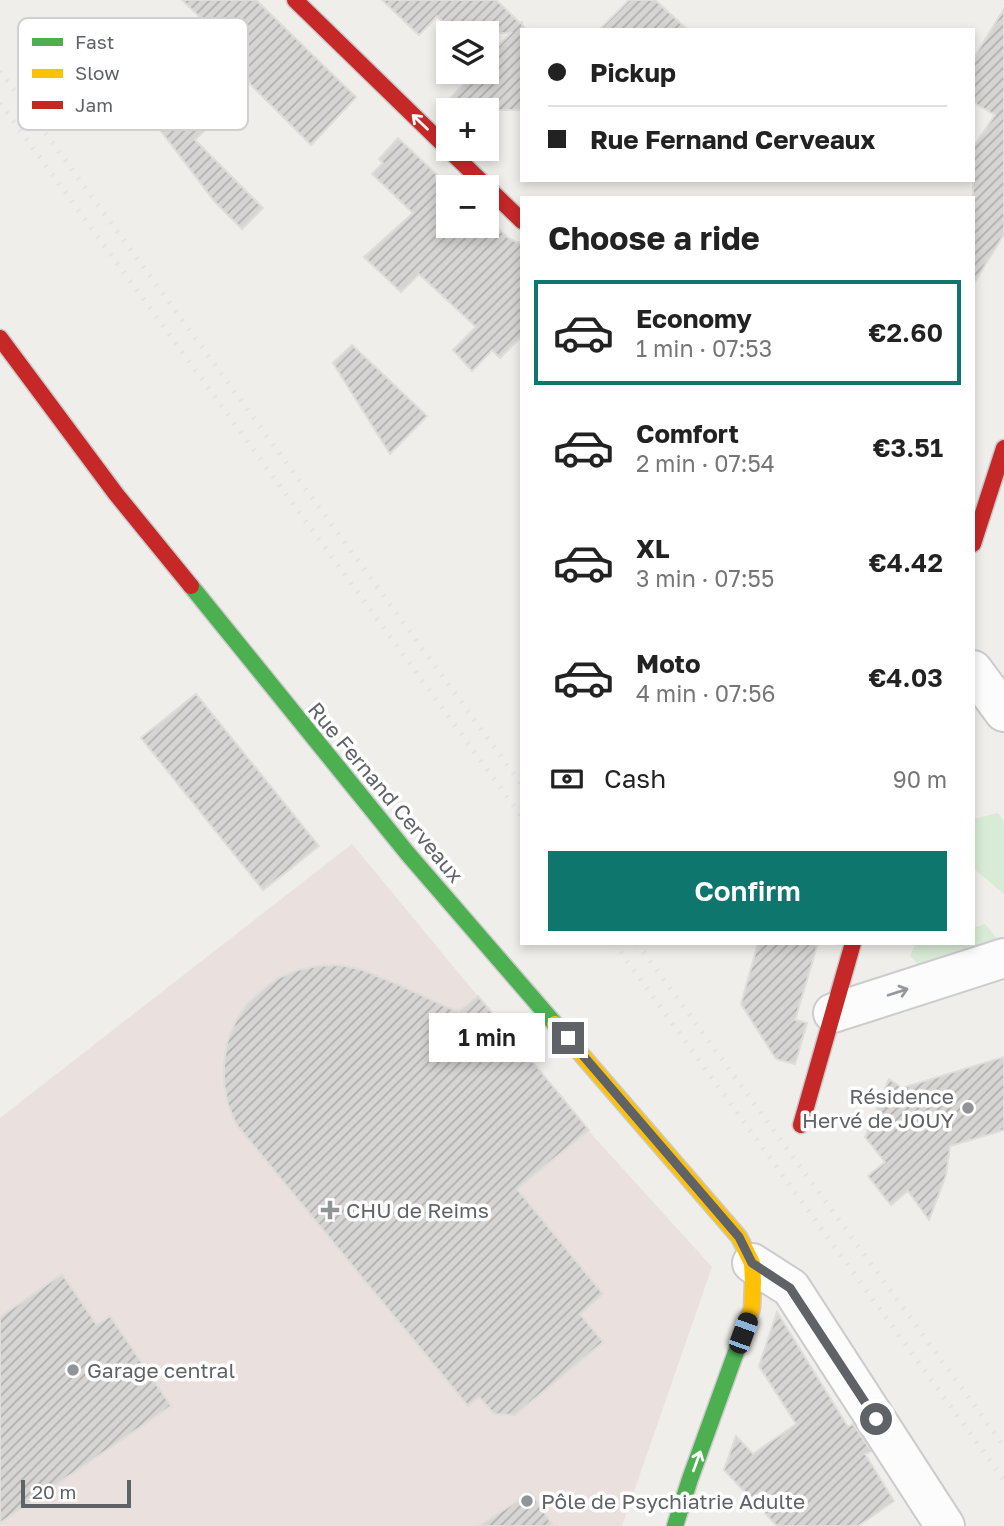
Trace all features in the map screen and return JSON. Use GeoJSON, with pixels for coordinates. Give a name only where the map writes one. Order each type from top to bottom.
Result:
{"type":"FeatureCollection","features":[{"type":"Feature","properties":{"kind":"street"},"geometry":{"type":"LineString","coordinates":[[295,0],[520,219]]}},
{"type":"Feature","properties":{"kind":"street","name":"Rue Fernand Cerveaux"},"geometry":{"type":"LineString","coordinates":[[0,338],[116,494],[234,641],[408,854],[739,1237],[752,1263]]}},
{"type":"Feature","properties":{"kind":"street"},"geometry":{"type":"LineString","coordinates":[[975,538],[1004,448]]}},
{"type":"Feature","properties":{"kind":"street"},"geometry":{"type":"LineString","coordinates":[[975,673],[1004,712]]}},
{"type":"Feature","properties":{"kind":"street"},"geometry":{"type":"LineString","coordinates":[[800,1125],[852,945]]}},
{"type":"Feature","properties":{"kind":"street"},"geometry":{"type":"LineString","coordinates":[[833,1013],[1004,958]]}},
{"type":"Feature","properties":{"kind":"street"},"geometry":{"type":"LineString","coordinates":[[676,1526],[690,1479],[752,1308],[752,1263]]}},
{"type":"Feature","properties":{"kind":"street"},"geometry":{"type":"LineString","coordinates":[[752,1263],[790,1288],[945,1526]]}},
{"type":"Feature","properties":{"kind":"shaded area","name":"CHU de Reims"},"geometry":{"type":"Polygon","coordinates":[[[352,844],[595,1138],[712,1267],[622,1526],[0,1526],[0,1118],[352,844]]]}},
{"type":"Feature","properties":{"kind":"green space"},"geometry":{"type":"Polygon","coordinates":[[[998,813],[1004,821],[1004,894],[975,870],[975,819],[998,813]]]}},
{"type":"Feature","properties":{"kind":"green space"},"geometry":{"type":"Polygon","coordinates":[[[985,924],[998,940],[1004,938],[1004,949],[927,973],[910,956],[915,945],[975,945],[975,927],[985,924]]]}},
{"type":"Feature","properties":{"kind":"building"},"geometry":{"type":"Polygon","coordinates":[[[182,0],[256,0],[356,97],[311,145],[248,82],[248,18],[201,18],[182,0]]]}},
{"type":"Feature","properties":{"kind":"building"},"geometry":{"type":"Polygon","coordinates":[[[382,0],[496,0],[522,22],[525,28],[520,28],[520,110],[499,110],[499,98],[450,98],[464,84],[499,84],[499,45],[511,33],[499,33],[499,21],[442,21],[437,16],[419,35],[382,0]]]}},
{"type":"Feature","properties":{"kind":"building"},"geometry":{"type":"Polygon","coordinates":[[[629,0],[655,0],[686,28],[601,28],[629,0]]]}},
{"type":"Feature","properties":{"kind":"building"},"geometry":{"type":"Polygon","coordinates":[[[1004,9],[1004,234],[975,282],[975,144],[995,115],[975,103],[975,56],[1004,9]]]}},
{"type":"Feature","properties":{"kind":"building"},"geometry":{"type":"Polygon","coordinates":[[[160,130],[203,130],[195,140],[263,208],[242,229],[215,202],[160,130]]]}},
{"type":"Feature","properties":{"kind":"building"},"geometry":{"type":"Polygon","coordinates":[[[398,138],[437,175],[436,238],[499,238],[499,229],[507,237],[520,242],[520,338],[500,358],[492,350],[472,371],[453,350],[476,327],[419,274],[401,292],[364,257],[413,213],[372,174],[383,163],[379,159],[398,138]]]}},
{"type":"Feature","properties":{"kind":"building"},"geometry":{"type":"Polygon","coordinates":[[[352,345],[427,416],[390,454],[333,363],[352,345]]]}},
{"type":"Feature","properties":{"kind":"building"},"geometry":{"type":"Polygon","coordinates":[[[196,694],[319,846],[263,890],[141,738],[196,694]]]}},
{"type":"Feature","properties":{"kind":"building"},"geometry":{"type":"Polygon","coordinates":[[[757,945],[817,945],[795,1020],[807,1023],[795,1064],[776,1059],[741,1004],[757,945]]]}},
{"type":"Feature","properties":{"kind":"building"},"geometry":{"type":"Polygon","coordinates":[[[339,965],[360,969],[458,1012],[478,996],[589,1130],[517,1189],[603,1294],[580,1314],[603,1342],[515,1415],[494,1414],[479,1397],[468,1406],[236,1124],[228,1104],[224,1084],[227,1043],[246,1005],[278,978],[298,970],[339,965]]]}},
{"type":"Feature","properties":{"kind":"building"},"geometry":{"type":"Polygon","coordinates":[[[1004,1057],[1004,1130],[950,1146],[946,1175],[929,1220],[908,1191],[891,1205],[868,1176],[885,1162],[865,1137],[889,1079],[902,1088],[1004,1057]]]}},
{"type":"Feature","properties":{"kind":"building","name":"Garage central"},"geometry":{"type":"Polygon","coordinates":[[[62,1274],[97,1325],[110,1316],[171,1406],[0,1523],[0,1317],[62,1274]]]}},
{"type":"Feature","properties":{"kind":"building"},"geometry":{"type":"Polygon","coordinates":[[[777,1312],[848,1427],[853,1424],[871,1451],[865,1454],[894,1501],[858,1526],[777,1526],[724,1470],[736,1436],[753,1454],[796,1424],[759,1366],[777,1312]]]}},
{"type":"Feature","properties":{"kind":"building","name":"Pôle de Psychiatrie Adulte"},"geometry":{"type":"Polygon","coordinates":[[[531,1492],[553,1526],[479,1526],[531,1492]]]}},
{"type":"Feature","properties":{"kind":"railway"},"geometry":{"type":"LineString","coordinates":[[0,71],[18,96]]}},
{"type":"Feature","properties":{"kind":"railway"},"geometry":{"type":"LineString","coordinates":[[0,103],[18,128]]}},
{"type":"Feature","properties":{"kind":"railway"},"geometry":{"type":"LineString","coordinates":[[20,130],[520,814]]}},
{"type":"Feature","properties":{"kind":"railway"},"geometry":{"type":"LineString","coordinates":[[43,130],[520,782]]}},
{"type":"Feature","properties":{"kind":"railway"},"geometry":{"type":"LineString","coordinates":[[615,945],[1004,1480]]}},
{"type":"Feature","properties":{"kind":"railway"},"geometry":{"type":"LineString","coordinates":[[638,945],[1004,1446]]}},
{"type":"Feature","properties":{"kind":"traffic: fast"},"geometry":{"type":"LineString","coordinates":[[191,586],[408,854],[555,1024]]}},
{"type":"Feature","properties":{"kind":"traffic: fast"},"geometry":{"type":"LineString","coordinates":[[675,1526],[740,1341]]}},
{"type":"Feature","properties":{"kind":"traffic: slow"},"geometry":{"type":"LineString","coordinates":[[555,1024],[739,1237],[752,1263],[753,1282],[752,1308],[740,1341]]}},
{"type":"Feature","properties":{"kind":"traffic: jam"},"geometry":{"type":"LineString","coordinates":[[295,0],[520,219]]}},
{"type":"Feature","properties":{"kind":"traffic: jam"},"geometry":{"type":"LineString","coordinates":[[0,338],[116,494],[191,586]]}},
{"type":"Feature","properties":{"kind":"traffic: jam"},"geometry":{"type":"LineString","coordinates":[[975,538],[1004,448]]}},
{"type":"Feature","properties":{"kind":"traffic: jam"},"geometry":{"type":"LineString","coordinates":[[801,1125],[852,945]]}},
{"type":"Feature","properties":{"kind":"place","name":"Résidence Hervé de JOUY"},"geometry":{"type":"Point","coordinates":[968,1108]}},
{"type":"Feature","properties":{"kind":"place","name":"CHU de Reims"},"geometry":{"type":"Point","coordinates":[330,1210]}},
{"type":"Feature","properties":{"kind":"place","name":"Garage central"},"geometry":{"type":"Point","coordinates":[73,1370]}},
{"type":"Feature","properties":{"kind":"place","name":"Pôle de Psychiatrie Adulte"},"geometry":{"type":"Point","coordinates":[527,1501]}},
{"type":"Feature","properties":{"kind":"route"},"geometry":{"type":"LineString","coordinates":[[568,1038],[739,1237],[752,1263],[790,1288],[876,1419]]}}]}
